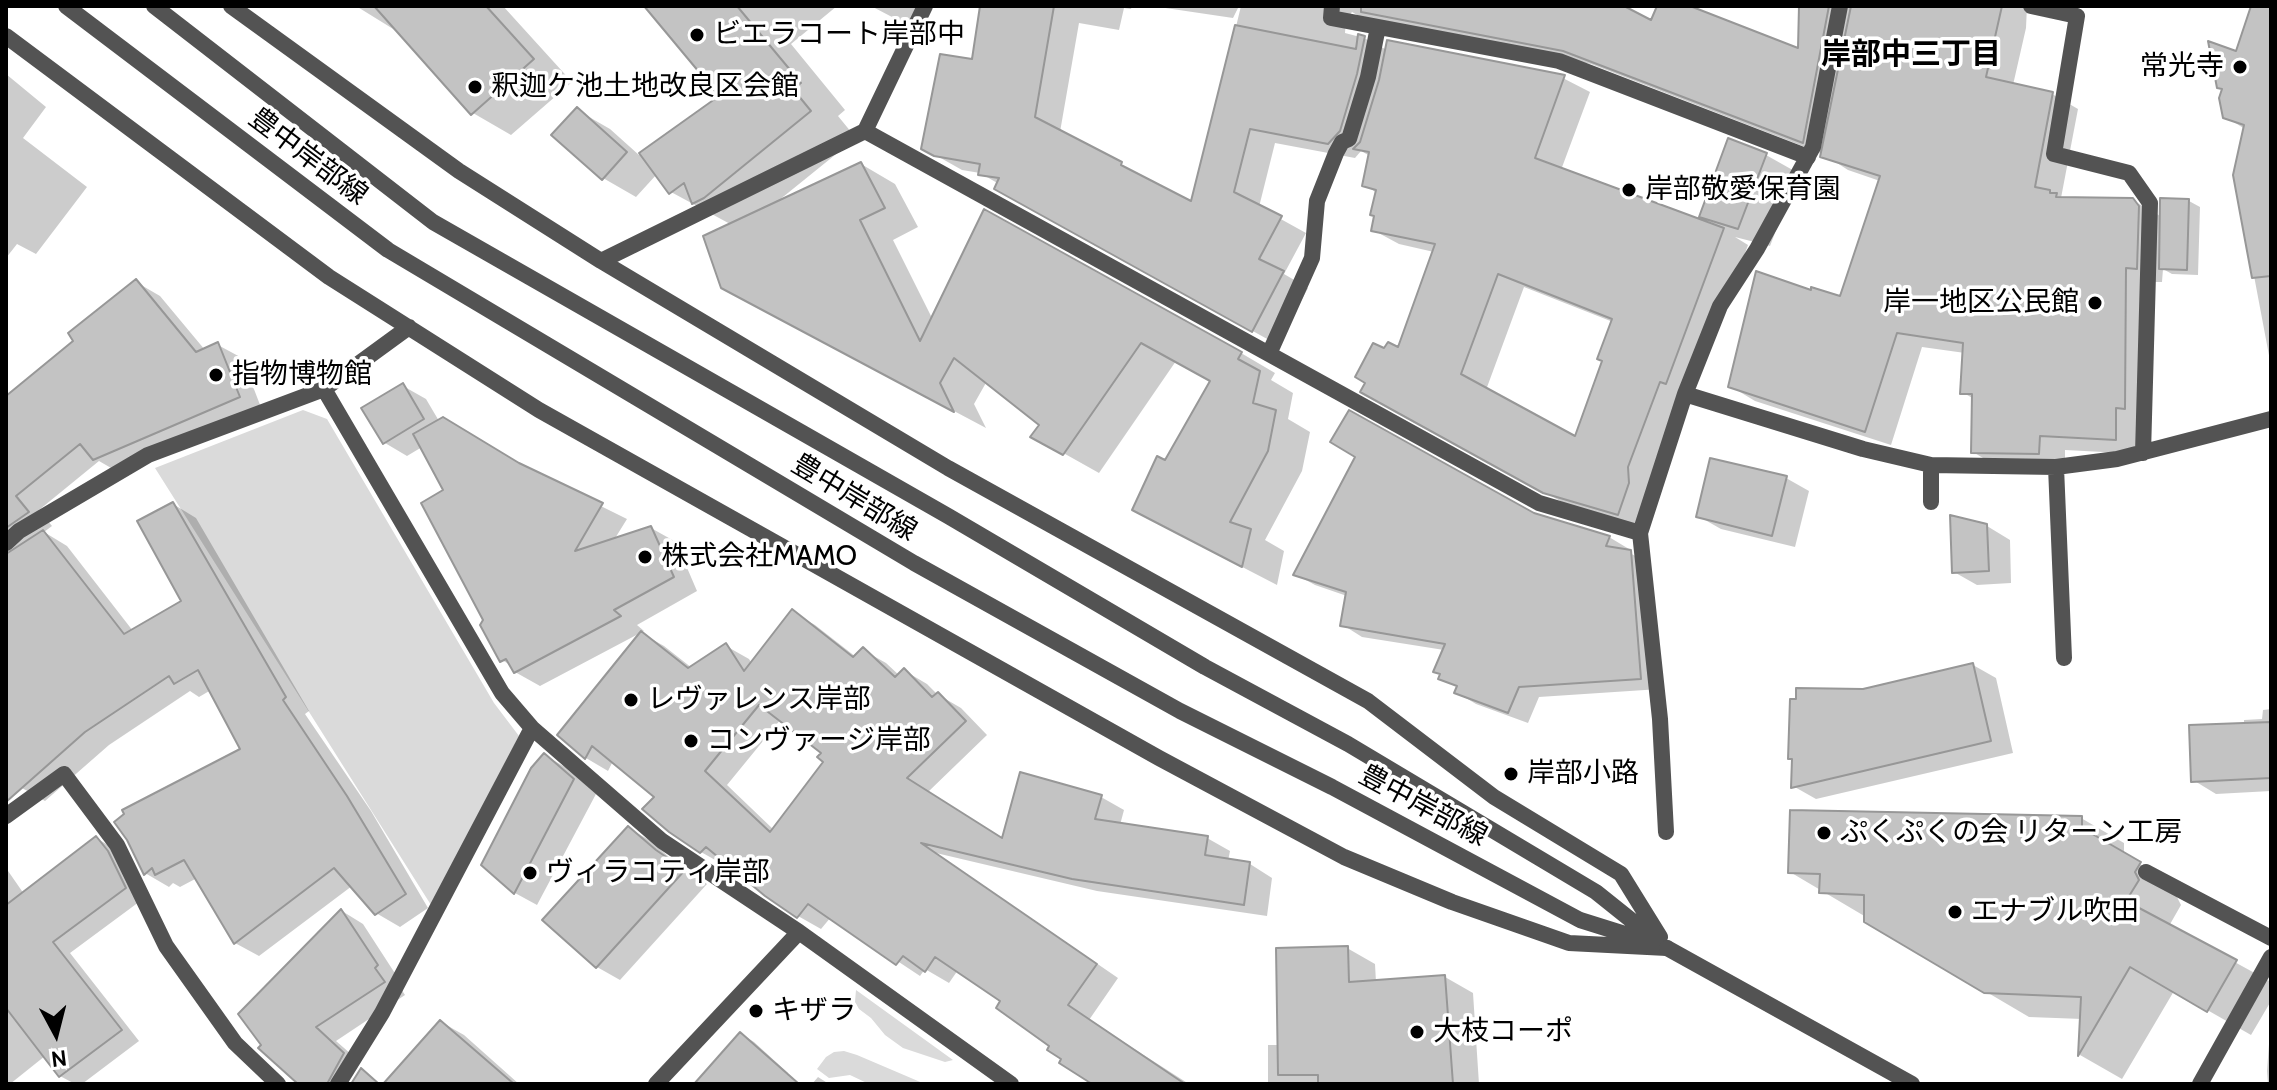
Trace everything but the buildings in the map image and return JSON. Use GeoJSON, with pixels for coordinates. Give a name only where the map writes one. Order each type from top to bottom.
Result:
{"type":"FeatureCollection","features":[{"type":"Feature","properties":{"kind":"street","name":"豊中岸部線"},"geometry":{"type":"LineString","coordinates":[[66,6],[388,250],[900,555],[1180,711],[1332,787],[1580,920],[1667,948]]}},
{"type":"Feature","properties":{"kind":"street","name":"豊中岸部線"},"geometry":{"type":"LineString","coordinates":[[154,6],[433,222],[948,516],[1205,667],[1348,744],[1596,892],[1667,948],[1912,1084]]}},
{"type":"Feature","properties":{"kind":"street"},"geometry":{"type":"LineString","coordinates":[[231,6],[459,171],[601,261],[948,468],[1368,701],[1494,797],[1621,874],[1667,948]]}},
{"type":"Feature","properties":{"kind":"street"},"geometry":{"type":"LineString","coordinates":[[601,261],[865,131],[925,6]]}},
{"type":"Feature","properties":{"kind":"street"},"geometry":{"type":"LineString","coordinates":[[1332,6],[1331,18],[1559,61],[1808,157]]}},
{"type":"Feature","properties":{"kind":"street"},"geometry":{"type":"LineString","coordinates":[[1666,832],[1660,719],[1640,533],[1685,394],[1720,306],[1757,249],[1808,157],[1816,133],[1840,6]]}},
{"type":"Feature","properties":{"kind":"street"},"geometry":{"type":"LineString","coordinates":[[2031,6],[2077,16],[2054,154],[2129,173],[2150,203],[2143,453]]}},
{"type":"Feature","properties":{"kind":"street"},"geometry":{"type":"LineString","coordinates":[[1269,354],[1312,258],[1317,201],[1336,153],[1342,142],[1349,139],[1368,77],[1378,27]]}},
{"type":"Feature","properties":{"kind":"street"},"geometry":{"type":"LineString","coordinates":[[6,36],[329,277],[539,410],[1159,758],[1344,857],[1452,902],[1569,943],[1667,948]]}},
{"type":"Feature","properties":{"kind":"street"},"geometry":{"type":"LineString","coordinates":[[865,131],[1539,503],[1640,533]]}},
{"type":"Feature","properties":{"kind":"street"},"geometry":{"type":"LineString","coordinates":[[6,543],[19,531],[148,455],[324,389],[409,327]]}},
{"type":"Feature","properties":{"kind":"street"},"geometry":{"type":"LineString","coordinates":[[324,389],[502,693],[532,728],[662,841],[799,932],[1011,1084]]}},
{"type":"Feature","properties":{"kind":"street"},"geometry":{"type":"LineString","coordinates":[[1685,394],[1863,449],[1931,465],[2056,467],[2117,459],[2271,419]]}},
{"type":"Feature","properties":{"kind":"street"},"geometry":{"type":"LineString","coordinates":[[1931,465],[1931,502]]}},
{"type":"Feature","properties":{"kind":"street"},"geometry":{"type":"LineString","coordinates":[[2056,467],[2064,658]]}},
{"type":"Feature","properties":{"kind":"street"},"geometry":{"type":"LineString","coordinates":[[338,1084],[382,1013],[532,728]]}},
{"type":"Feature","properties":{"kind":"street"},"geometry":{"type":"LineString","coordinates":[[6,816],[64,774],[117,845],[166,946],[235,1043],[278,1084]]}},
{"type":"Feature","properties":{"kind":"street"},"geometry":{"type":"LineString","coordinates":[[2146,872],[2271,938]]}},
{"type":"Feature","properties":{"kind":"street"},"geometry":{"type":"LineString","coordinates":[[656,1084],[799,932]]}},
{"type":"Feature","properties":{"kind":"street"},"geometry":{"type":"LineString","coordinates":[[2200,1084],[2268,967]]}},
{"type":"Feature","properties":{"kind":"shaded area"},"geometry":{"type":"Polygon","coordinates":[[[303,410],[327,419],[494,703],[519,736],[431,905],[155,468],[303,410]]]}},
{"type":"Feature","properties":{"kind":"shaded area"},"geometry":{"type":"Polygon","coordinates":[[[856,990],[953,1060],[945,1062],[903,1048],[859,1009],[855,1002],[856,990]]]}},
{"type":"Feature","properties":{"kind":"shaded area"},"geometry":{"type":"Polygon","coordinates":[[[844,1051],[925,1084],[869,1084],[850,1075],[829,1078],[817,1069],[826,1057],[844,1051]]]}},
{"type":"Feature","properties":{"kind":"place","name":"ビエラコート岸部中"},"geometry":{"type":"Point","coordinates":[697,35]}},
{"type":"Feature","properties":{"kind":"place","name":"常光寺"},"geometry":{"type":"Point","coordinates":[2240,67]}},
{"type":"Feature","properties":{"kind":"place","name":"釈迦ケ池土地改良区会館"},"geometry":{"type":"Point","coordinates":[475,87]}},
{"type":"Feature","properties":{"kind":"place","name":"岸部敬愛保育園"},"geometry":{"type":"Point","coordinates":[1629,190]}},
{"type":"Feature","properties":{"kind":"place","name":"岸一地区公民館"},"geometry":{"type":"Point","coordinates":[2095,303]}},
{"type":"Feature","properties":{"kind":"place","name":"指物博物館"},"geometry":{"type":"Point","coordinates":[216,375]}},
{"type":"Feature","properties":{"kind":"place","name":"株式会社MAMO"},"geometry":{"type":"Point","coordinates":[645,557]}},
{"type":"Feature","properties":{"kind":"place","name":"レヴァレンス岸部"},"geometry":{"type":"Point","coordinates":[631,700]}},
{"type":"Feature","properties":{"kind":"place","name":"コンヴァージ岸部"},"geometry":{"type":"Point","coordinates":[691,741]}},
{"type":"Feature","properties":{"kind":"place","name":"岸部小路"},"geometry":{"type":"Point","coordinates":[1511,774]}},
{"type":"Feature","properties":{"kind":"place","name":"ぷくぷくの会 リターン工房"},"geometry":{"type":"Point","coordinates":[1824,833]}},
{"type":"Feature","properties":{"kind":"place","name":"ヴィラコティ岸部"},"geometry":{"type":"Point","coordinates":[530,873]}},
{"type":"Feature","properties":{"kind":"place","name":"エナブル吹田"},"geometry":{"type":"Point","coordinates":[1955,912]}},
{"type":"Feature","properties":{"kind":"place","name":"キザラ"},"geometry":{"type":"Point","coordinates":[756,1011]}},
{"type":"Feature","properties":{"kind":"place","name":"大枝コーポ"},"geometry":{"type":"Point","coordinates":[1417,1032]}},
{"type":"Feature","properties":{"kind":"district","name":"岸部中三丁目"},"geometry":{"type":"Point","coordinates":[1911,55]}}]}
